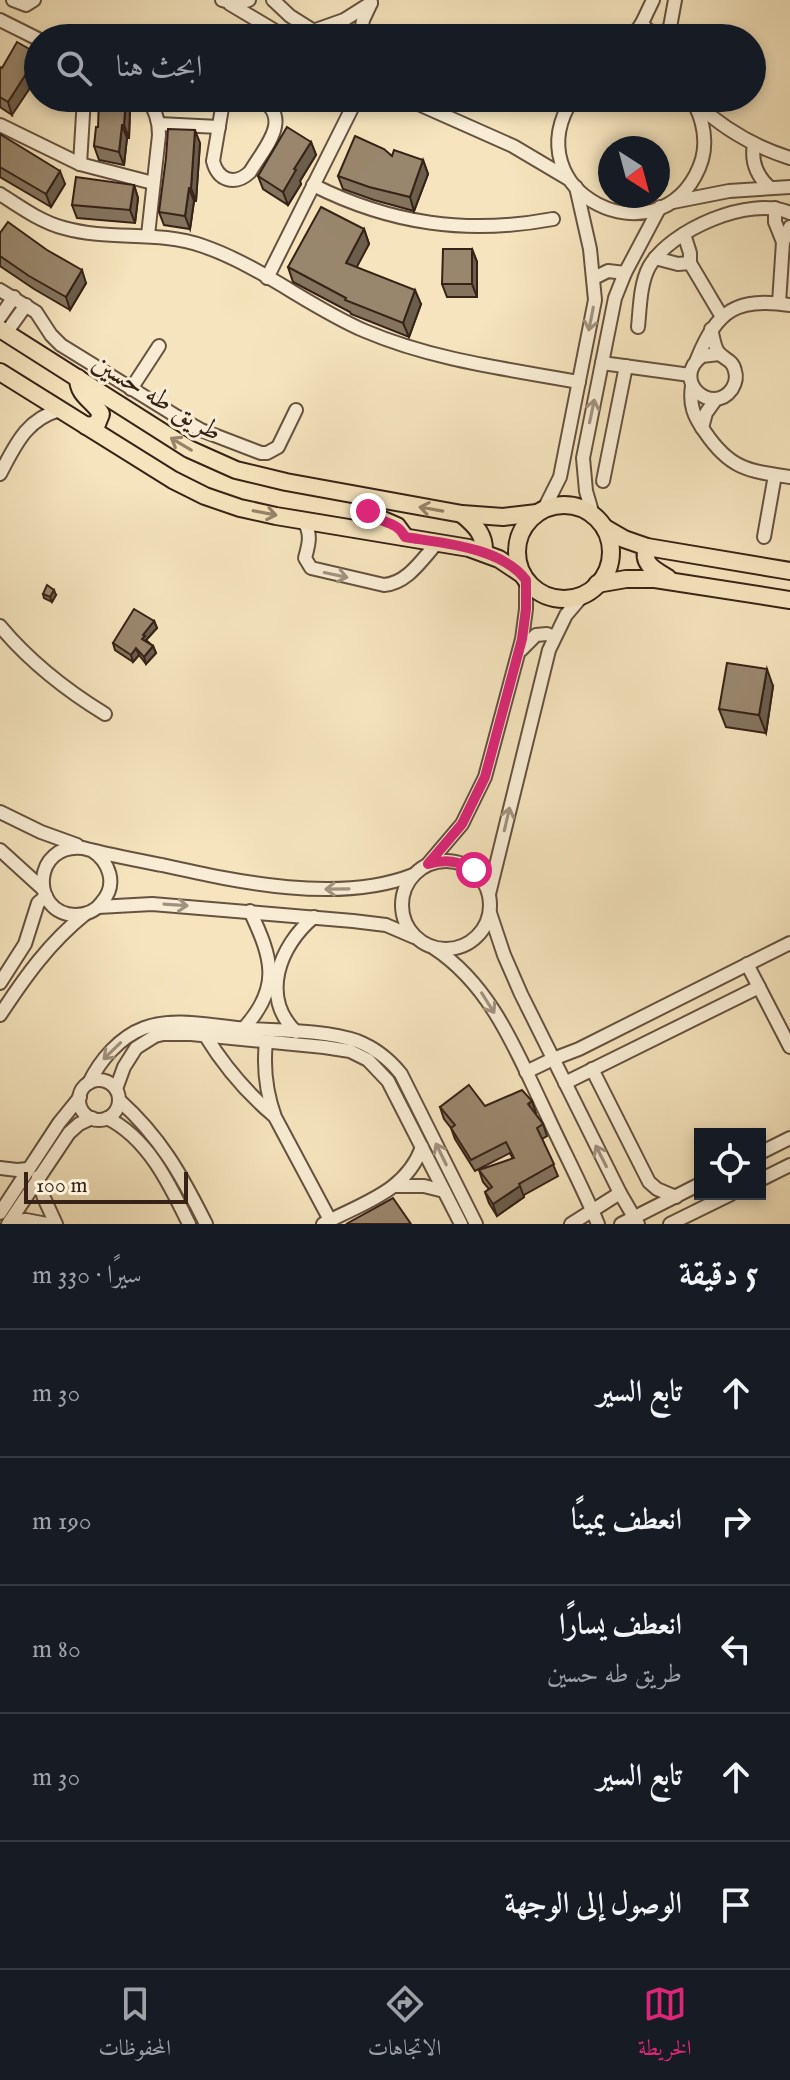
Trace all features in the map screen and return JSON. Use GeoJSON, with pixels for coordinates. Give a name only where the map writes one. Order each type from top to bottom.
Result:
{"type":"FeatureCollection","features":[{"type":"Feature","properties":{"kind":"main road","name":"طريق طه حسين"},"geometry":{"type":"LineString","coordinates":[[2,326],[189,449],[261,477],[462,514],[503,517],[540,511]]}},
{"type":"Feature","properties":{"kind":"main road"},"geometry":{"type":"LineString","coordinates":[[0,372],[173,480],[205,496],[240,508],[438,542],[484,553],[499,559],[547,596],[565,599],[583,595],[597,584],[607,570],[611,553],[608,536],[599,522]]}},
{"type":"Feature","properties":{"kind":"main road"},"geometry":{"type":"LineString","coordinates":[[78,378],[80,391],[101,414],[97,424],[86,426]]}},
{"type":"Feature","properties":{"kind":"main road"},"geometry":{"type":"LineString","coordinates":[[377,499],[368,505],[369,514],[397,526],[405,537]]}},
{"type":"Feature","properties":{"kind":"main road"},"geometry":{"type":"LineString","coordinates":[[524,578],[517,559],[518,542],[524,526],[540,511],[561,505],[586,510],[624,539],[647,547],[790,571]]}},
{"type":"Feature","properties":{"kind":"main road"},"geometry":{"type":"LineString","coordinates":[[462,514],[480,531],[484,553]]}},
{"type":"Feature","properties":{"kind":"main road"},"geometry":{"type":"LineString","coordinates":[[647,547],[645,556],[648,564],[674,582]]}},
{"type":"Feature","properties":{"kind":"main road"},"geometry":{"type":"LineString","coordinates":[[597,584],[640,578],[790,600]]}},
{"type":"Feature","properties":{"kind":"street"},"geometry":{"type":"LineString","coordinates":[[13,0],[26,5],[34,0]]}},
{"type":"Feature","properties":{"kind":"street"},"geometry":{"type":"LineString","coordinates":[[226,2],[237,4],[249,0]]}},
{"type":"Feature","properties":{"kind":"street"},"geometry":{"type":"LineString","coordinates":[[273,0],[302,24]]}},
{"type":"Feature","properties":{"kind":"street"},"geometry":{"type":"LineString","coordinates":[[642,23],[653,0]]}},
{"type":"Feature","properties":{"kind":"street"},"geometry":{"type":"LineString","coordinates":[[670,24],[675,0]]}},
{"type":"Feature","properties":{"kind":"street"},"geometry":{"type":"LineString","coordinates":[[337,24],[372,1]]}},
{"type":"Feature","properties":{"kind":"street"},"geometry":{"type":"LineString","coordinates":[[362,24],[372,1]]}},
{"type":"Feature","properties":{"kind":"street"},"geometry":{"type":"LineString","coordinates":[[226,2],[263,24]]}},
{"type":"Feature","properties":{"kind":"street"},"geometry":{"type":"LineString","coordinates":[[0,20],[24,32]]}},
{"type":"Feature","properties":{"kind":"street"},"geometry":{"type":"LineString","coordinates":[[80,164],[83,112]]}},
{"type":"Feature","properties":{"kind":"street"},"geometry":{"type":"LineString","coordinates":[[148,235],[159,124],[155,112]]}},
{"type":"Feature","properties":{"kind":"street"},"geometry":{"type":"LineString","coordinates":[[221,112],[213,161],[220,176],[236,181],[250,172],[276,125],[275,112]]}},
{"type":"Feature","properties":{"kind":"street"},"geometry":{"type":"LineString","coordinates":[[267,278],[350,112]]}},
{"type":"Feature","properties":{"kind":"street"},"geometry":{"type":"LineString","coordinates":[[436,112],[513,146],[572,183],[585,197],[598,204]]}},
{"type":"Feature","properties":{"kind":"street"},"geometry":{"type":"LineString","coordinates":[[540,511],[560,477],[595,300],[590,249],[572,183],[561,159],[559,137],[565,112]]}},
{"type":"Feature","properties":{"kind":"street"},"geometry":{"type":"LineString","coordinates":[[670,201],[686,189],[698,171],[704,130],[697,112]]}},
{"type":"Feature","properties":{"kind":"street"},"geometry":{"type":"LineString","coordinates":[[708,112],[729,130],[754,144],[790,158]]}},
{"type":"Feature","properties":{"kind":"street"},"geometry":{"type":"LineString","coordinates":[[159,124],[219,127]]}},
{"type":"Feature","properties":{"kind":"street"},"geometry":{"type":"LineString","coordinates":[[0,125],[80,164],[153,183]]}},
{"type":"Feature","properties":{"kind":"street"},"geometry":{"type":"LineString","coordinates":[[754,144],[755,168],[769,187]]}},
{"type":"Feature","properties":{"kind":"street"},"geometry":{"type":"LineString","coordinates":[[313,185],[375,211],[430,224],[486,227],[553,219]]}},
{"type":"Feature","properties":{"kind":"street"},"geometry":{"type":"LineString","coordinates":[[670,204],[709,194],[790,187]]}},
{"type":"Feature","properties":{"kind":"street"},"geometry":{"type":"LineString","coordinates":[[0,194],[62,228],[92,233],[148,235],[200,245],[226,255],[322,310],[409,348],[455,360],[579,382]]}},
{"type":"Feature","properties":{"kind":"street"},"geometry":{"type":"LineString","coordinates":[[604,208],[634,213],[653,208]]}},
{"type":"Feature","properties":{"kind":"street"},"geometry":{"type":"LineString","coordinates":[[599,522],[584,478],[585,443],[615,298],[625,273],[663,208]]}},
{"type":"Feature","properties":{"kind":"street"},"geometry":{"type":"LineString","coordinates":[[775,208],[775,222],[783,242],[785,304],[752,302],[739,306],[711,329],[691,380],[692,409],[713,445],[731,462],[790,477]]}},
{"type":"Feature","properties":{"kind":"street"},"geometry":{"type":"LineString","coordinates":[[638,327],[645,275],[655,258],[671,242],[724,215],[775,208],[790,213]]}},
{"type":"Feature","properties":{"kind":"street"},"geometry":{"type":"LineString","coordinates":[[783,242],[790,227]]}},
{"type":"Feature","properties":{"kind":"street"},"geometry":{"type":"LineString","coordinates":[[684,234],[690,263],[722,317]]}},
{"type":"Feature","properties":{"kind":"street"},"geometry":{"type":"LineString","coordinates":[[655,258],[678,264],[690,263]]}},
{"type":"Feature","properties":{"kind":"street"},"geometry":{"type":"LineString","coordinates":[[594,278],[608,271],[625,273]]}},
{"type":"Feature","properties":{"kind":"street"},"geometry":{"type":"LineString","coordinates":[[0,290],[41,317],[56,340],[201,430],[267,453],[278,447],[296,410]]}},
{"type":"Feature","properties":{"kind":"street"},"geometry":{"type":"LineString","coordinates":[[2,326],[20,301]]}},
{"type":"Feature","properties":{"kind":"street"},"geometry":{"type":"LineString","coordinates":[[602,363],[691,380],[704,397],[716,399],[726,395],[736,380],[732,364],[719,354],[711,329]]}},
{"type":"Feature","properties":{"kind":"street"},"geometry":{"type":"LineString","coordinates":[[131,389],[159,346]]}},
{"type":"Feature","properties":{"kind":"street"},"geometry":{"type":"LineString","coordinates":[[697,359],[707,354],[719,354]]}},
{"type":"Feature","properties":{"kind":"street"},"geometry":{"type":"LineString","coordinates":[[603,481],[626,366]]}},
{"type":"Feature","properties":{"kind":"street"},"geometry":{"type":"LineString","coordinates":[[702,428],[706,413],[716,399]]}},
{"type":"Feature","properties":{"kind":"street"},"geometry":{"type":"LineString","coordinates":[[0,474],[26,429],[41,417],[60,410]]}},
{"type":"Feature","properties":{"kind":"street"},"geometry":{"type":"LineString","coordinates":[[568,439],[585,443]]}},
{"type":"Feature","properties":{"kind":"street"},"geometry":{"type":"LineString","coordinates":[[764,537],[775,475]]}},
{"type":"Feature","properties":{"kind":"street"},"geometry":{"type":"LineString","coordinates":[[303,520],[310,538],[305,558],[311,568],[384,585],[406,577],[438,542]]}},
{"type":"Feature","properties":{"kind":"street"},"geometry":{"type":"LineString","coordinates":[[0,983],[29,935],[36,907],[45,893],[43,874],[49,860],[61,850],[76,847],[204,874],[317,889],[366,888],[392,883],[413,875],[428,864],[462,824],[485,777],[524,624],[524,578]]}},
{"type":"Feature","properties":{"kind":"street"},"geometry":{"type":"LineString","coordinates":[[583,595],[566,615],[545,662],[489,894],[490,913],[512,975],[620,1193],[631,1222],[694,1187]]}},
{"type":"Feature","properties":{"kind":"street"},"geometry":{"type":"LineString","coordinates":[[0,626],[21,650],[53,678],[105,714]]}},
{"type":"Feature","properties":{"kind":"street"},"geometry":{"type":"LineString","coordinates":[[518,653],[536,635],[544,633],[554,637]]}},
{"type":"Feature","properties":{"kind":"street"},"geometry":{"type":"LineString","coordinates":[[0,812],[87,849],[103,859],[110,872],[110,888],[98,907],[60,934],[39,958],[0,1015]]}},
{"type":"Feature","properties":{"kind":"street"},"geometry":{"type":"LineString","coordinates":[[0,850],[45,893],[56,908],[69,914],[85,914]]}},
{"type":"Feature","properties":{"kind":"street"},"geometry":{"type":"LineString","coordinates":[[428,864],[447,860],[466,865],[481,877],[489,894]]}},
{"type":"Feature","properties":{"kind":"street"},"geometry":{"type":"LineString","coordinates":[[413,875],[403,892],[401,911],[414,937]]}},
{"type":"Feature","properties":{"kind":"street"},"geometry":{"type":"LineString","coordinates":[[98,907],[152,904],[386,925],[427,946],[452,949],[469,943],[482,930],[490,913]]}},
{"type":"Feature","properties":{"kind":"street"},"geometry":{"type":"LineString","coordinates":[[250,911],[268,952],[281,1012],[296,1032]]}},
{"type":"Feature","properties":{"kind":"street"},"geometry":{"type":"LineString","coordinates":[[243,1029],[261,1004],[289,945],[314,917]]}},
{"type":"Feature","properties":{"kind":"street"},"geometry":{"type":"LineString","coordinates":[[526,1072],[579,1049],[790,943]]}},
{"type":"Feature","properties":{"kind":"street"},"geometry":{"type":"LineString","coordinates":[[434,948],[450,958],[478,986],[508,1036],[598,1224]]}},
{"type":"Feature","properties":{"kind":"street"},"geometry":{"type":"LineString","coordinates":[[0,964],[17,958]]}},
{"type":"Feature","properties":{"kind":"street"},"geometry":{"type":"LineString","coordinates":[[747,964],[790,1047]]}},
{"type":"Feature","properties":{"kind":"street"},"geometry":{"type":"LineString","coordinates":[[565,1083],[759,987]]}},
{"type":"Feature","properties":{"kind":"street"},"geometry":{"type":"LineString","coordinates":[[33,1173],[59,1123],[80,1097],[102,1061],[117,1046],[146,1027],[181,1023],[347,1038],[367,1046],[380,1062],[461,1224]]}},
{"type":"Feature","properties":{"kind":"street"},"geometry":{"type":"LineString","coordinates":[[107,1118],[116,1111],[129,1057],[155,1036],[173,1033],[205,1035],[340,1049],[394,1065],[407,1083],[476,1224]]}},
{"type":"Feature","properties":{"kind":"street"},"geometry":{"type":"LineString","coordinates":[[205,1035],[237,1080],[275,1117]]}},
{"type":"Feature","properties":{"kind":"street"},"geometry":{"type":"LineString","coordinates":[[266,1042],[265,1075],[270,1103],[326,1222],[396,1186],[412,1169],[422,1147]]}},
{"type":"Feature","properties":{"kind":"street"},"geometry":{"type":"LineString","coordinates":[[592,1069],[649,1182],[676,1197]]}},
{"type":"Feature","properties":{"kind":"street"},"geometry":{"type":"LineString","coordinates":[[47,1224],[5,1212],[33,1173],[69,1133],[92,1118],[107,1118],[126,1130],[141,1144],[163,1176],[189,1224],[205,1221],[168,1153],[145,1125],[107,1082],[89,1083]]}},
{"type":"Feature","properties":{"kind":"street"},"geometry":{"type":"LineString","coordinates":[[80,1097],[81,1107],[92,1118]]}},
{"type":"Feature","properties":{"kind":"street"},"geometry":{"type":"LineString","coordinates":[[766,1150],[790,1138]]}},
{"type":"Feature","properties":{"kind":"street"},"geometry":{"type":"LineString","coordinates":[[766,1177],[790,1165]]}},
{"type":"Feature","properties":{"kind":"street"},"geometry":{"type":"LineString","coordinates":[[0,1168],[33,1173]]}},
{"type":"Feature","properties":{"kind":"street"},"geometry":{"type":"LineString","coordinates":[[33,1173],[56,1224]]}},
{"type":"Feature","properties":{"kind":"street"},"geometry":{"type":"LineString","coordinates":[[396,1186],[424,1186],[444,1191]]}},
{"type":"Feature","properties":{"kind":"street"},"geometry":{"type":"LineString","coordinates":[[571,1224],[620,1193]]}},
{"type":"Feature","properties":{"kind":"street"},"geometry":{"type":"LineString","coordinates":[[670,1224],[719,1200]]}},
{"type":"Feature","properties":{"kind":"building"},"geometry":{"type":"Polygon","coordinates":[[[17,42],[24,46],[24,77],[8,102],[0,97],[2,68],[17,42]]]}},
{"type":"Feature","properties":{"kind":"building"},"geometry":{"type":"Polygon","coordinates":[[[99,112],[125,112],[119,152],[94,146],[99,112]]]}},
{"type":"Feature","properties":{"kind":"building"},"geometry":{"type":"Polygon","coordinates":[[[287,127],[311,142],[283,192],[258,176],[287,127]]]}},
{"type":"Feature","properties":{"kind":"building"},"geometry":{"type":"Polygon","coordinates":[[[168,129],[195,130],[191,188],[185,216],[159,212],[168,129]]]}},
{"type":"Feature","properties":{"kind":"building"},"geometry":{"type":"Polygon","coordinates":[[[0,134],[60,171],[46,194],[0,167],[0,134]]]}},
{"type":"Feature","properties":{"kind":"building"},"geometry":{"type":"Polygon","coordinates":[[[355,136],[392,156],[394,150],[423,160],[410,197],[338,176],[355,136]]]}},
{"type":"Feature","properties":{"kind":"building"},"geometry":{"type":"Polygon","coordinates":[[[76,177],[134,185],[130,210],[72,205],[76,177]]]}},
{"type":"Feature","properties":{"kind":"building"},"geometry":{"type":"Polygon","coordinates":[[[321,207],[364,229],[346,263],[415,290],[403,323],[345,300],[288,267],[321,207]]]}},
{"type":"Feature","properties":{"kind":"building"},"geometry":{"type":"Polygon","coordinates":[[[8,222],[82,270],[66,297],[0,256],[0,233],[8,222]]]}},
{"type":"Feature","properties":{"kind":"building"},"geometry":{"type":"Polygon","coordinates":[[[443,249],[472,249],[472,284],[442,284],[443,249]]]}},
{"type":"Feature","properties":{"kind":"building"},"geometry":{"type":"Polygon","coordinates":[[[47,585],[54,590],[50,597],[43,594],[47,585]]]}},
{"type":"Feature","properties":{"kind":"building"},"geometry":{"type":"Polygon","coordinates":[[[134,609],[154,621],[143,635],[142,639],[153,646],[144,657],[136,648],[131,655],[113,643],[134,609]]]}},
{"type":"Feature","properties":{"kind":"building"},"geometry":{"type":"Polygon","coordinates":[[[727,663],[767,669],[759,715],[719,709],[727,663]]]}},
{"type":"Feature","properties":{"kind":"building"},"geometry":{"type":"Polygon","coordinates":[[[469,1085],[485,1106],[522,1090],[532,1101],[528,1104],[543,1124],[537,1128],[554,1164],[519,1184],[493,1204],[485,1192],[492,1187],[479,1170],[514,1158],[506,1142],[471,1160],[451,1128],[455,1125],[440,1107],[469,1085]]]}},
{"type":"Feature","properties":{"kind":"building"},"geometry":{"type":"Polygon","coordinates":[[[393,1198],[411,1224],[346,1224],[393,1198]]]}},
{"type":"Feature","properties":{"kind":"route"},"geometry":{"type":"LineString","coordinates":[[368,511],[374,517],[397,526],[405,537],[484,553],[512,567],[526,580],[522,639],[485,777],[462,824],[428,864],[447,860],[474,870]]}}]}
